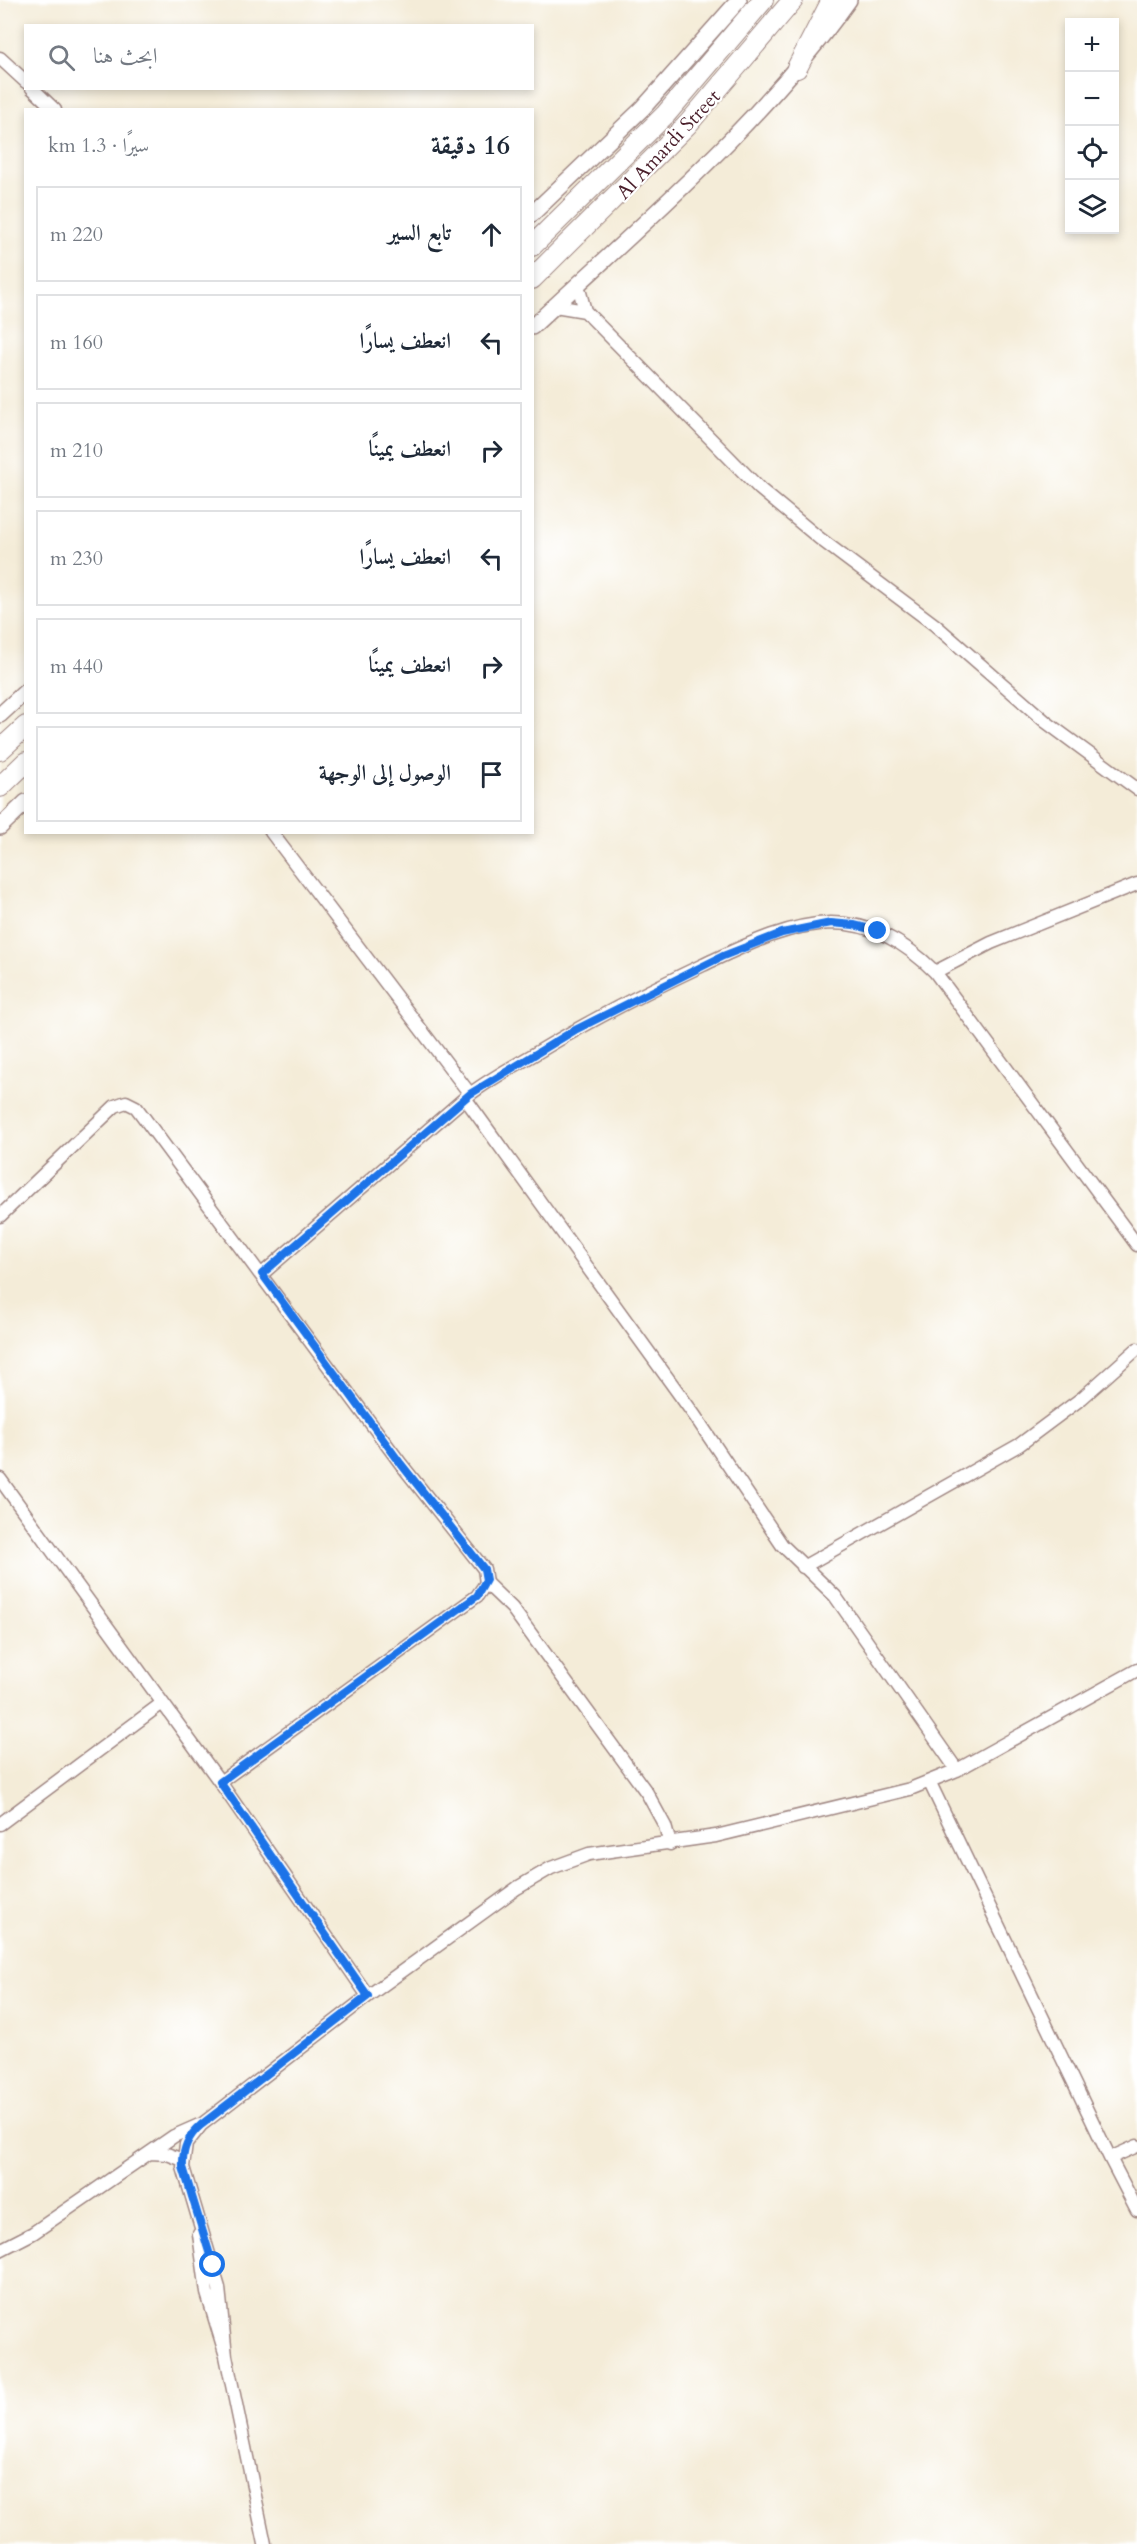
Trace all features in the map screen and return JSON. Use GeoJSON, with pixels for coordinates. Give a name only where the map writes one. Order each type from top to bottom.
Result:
{"type":"FeatureCollection","features":[{"type":"Feature","properties":{"kind":"main road","name":"Al Amardi Street"},"geometry":{"type":"LineString","coordinates":[[534,244],[666,114],[763,0]]}},
{"type":"Feature","properties":{"kind":"main road","name":"Al Amardi Street"},"geometry":{"type":"LineString","coordinates":[[534,277],[682,131],[793,0]]}},
{"type":"Feature","properties":{"kind":"main road"},"geometry":{"type":"LineString","coordinates":[[797,68],[832,0]]}},
{"type":"Feature","properties":{"kind":"main road"},"geometry":{"type":"LineString","coordinates":[[0,750],[24,728]]}},
{"type":"Feature","properties":{"kind":"main road"},"geometry":{"type":"LineString","coordinates":[[0,787],[24,764]]}},
{"type":"Feature","properties":{"kind":"street"},"geometry":{"type":"LineString","coordinates":[[534,212],[643,108],[739,0]]}},
{"type":"Feature","properties":{"kind":"street"},"geometry":{"type":"LineString","coordinates":[[534,325],[706,167],[797,68],[849,0]]}},
{"type":"Feature","properties":{"kind":"street"},"geometry":{"type":"LineString","coordinates":[[0,58],[24,80]]}},
{"type":"Feature","properties":{"kind":"street"},"geometry":{"type":"LineString","coordinates":[[34,90],[53,108]]}},
{"type":"Feature","properties":{"kind":"street"},"geometry":{"type":"LineString","coordinates":[[578,285],[585,311],[760,489],[819,538],[935,625],[1046,722],[1137,789]]}},
{"type":"Feature","properties":{"kind":"street"},"geometry":{"type":"LineString","coordinates":[[555,306],[585,311]]}},
{"type":"Feature","properties":{"kind":"street"},"geometry":{"type":"LineString","coordinates":[[0,715],[24,693]]}},
{"type":"Feature","properties":{"kind":"street"},"geometry":{"type":"LineString","coordinates":[[0,826],[24,804]]}},
{"type":"Feature","properties":{"kind":"street"},"geometry":{"type":"LineString","coordinates":[[272,834],[467,1096],[695,1416],[782,1545],[803,1567],[815,1575],[844,1608],[957,1770]]}},
{"type":"Feature","properties":{"kind":"street"},"geometry":{"type":"LineString","coordinates":[[935,972],[1010,934],[1137,884]]}},
{"type":"Feature","properties":{"kind":"street"},"geometry":{"type":"LineString","coordinates":[[262,1274],[467,1096],[575,1030],[674,979],[748,945],[807,926],[831,923],[854,925],[878,931],[899,941],[935,972],[1137,1245]]}},
{"type":"Feature","properties":{"kind":"street"},"geometry":{"type":"LineString","coordinates":[[0,1216],[116,1106],[126,1102],[136,1107],[401,1464],[484,1569],[486,1583],[512,1608],[647,1793],[661,1818],[670,1844]]}},
{"type":"Feature","properties":{"kind":"street"},"geometry":{"type":"LineString","coordinates":[[803,1567],[1019,1445],[1082,1398],[1137,1349]]}},
{"type":"Feature","properties":{"kind":"street"},"geometry":{"type":"LineString","coordinates":[[0,1479],[161,1704],[220,1782],[368,1996]]}},
{"type":"Feature","properties":{"kind":"street"},"geometry":{"type":"LineString","coordinates":[[220,1782],[477,1596],[486,1583]]}},
{"type":"Feature","properties":{"kind":"street"},"geometry":{"type":"LineString","coordinates":[[266,2544],[226,2356],[219,2288],[183,2160],[190,2136],[201,2125],[368,1996],[517,1888],[551,1868],[606,1851],[670,1844],[761,1826],[930,1783],[1137,1670]]}},
{"type":"Feature","properties":{"kind":"street"},"geometry":{"type":"LineString","coordinates":[[0,1824],[161,1704]]}},
{"type":"Feature","properties":{"kind":"street"},"geometry":{"type":"LineString","coordinates":[[930,1783],[1137,2210]]}},
{"type":"Feature","properties":{"kind":"street"},"geometry":{"type":"LineString","coordinates":[[0,2250],[33,2234],[174,2136],[201,2125]]}},
{"type":"Feature","properties":{"kind":"street"},"geometry":{"type":"LineString","coordinates":[[1110,2158],[1137,2146]]}},
{"type":"Feature","properties":{"kind":"street"},"geometry":{"type":"LineString","coordinates":[[151,2153],[167,2154],[183,2160]]}},
{"type":"Feature","properties":{"kind":"route"},"geometry":{"type":"LineString","coordinates":[[213,2265],[183,2167],[184,2152],[190,2136],[201,2125],[368,1996],[220,1782],[477,1596],[485,1587],[486,1580],[484,1569],[401,1464],[262,1274],[470,1094],[575,1030],[723,956],[782,933],[807,926],[831,923],[854,925],[878,931]]}}]}
